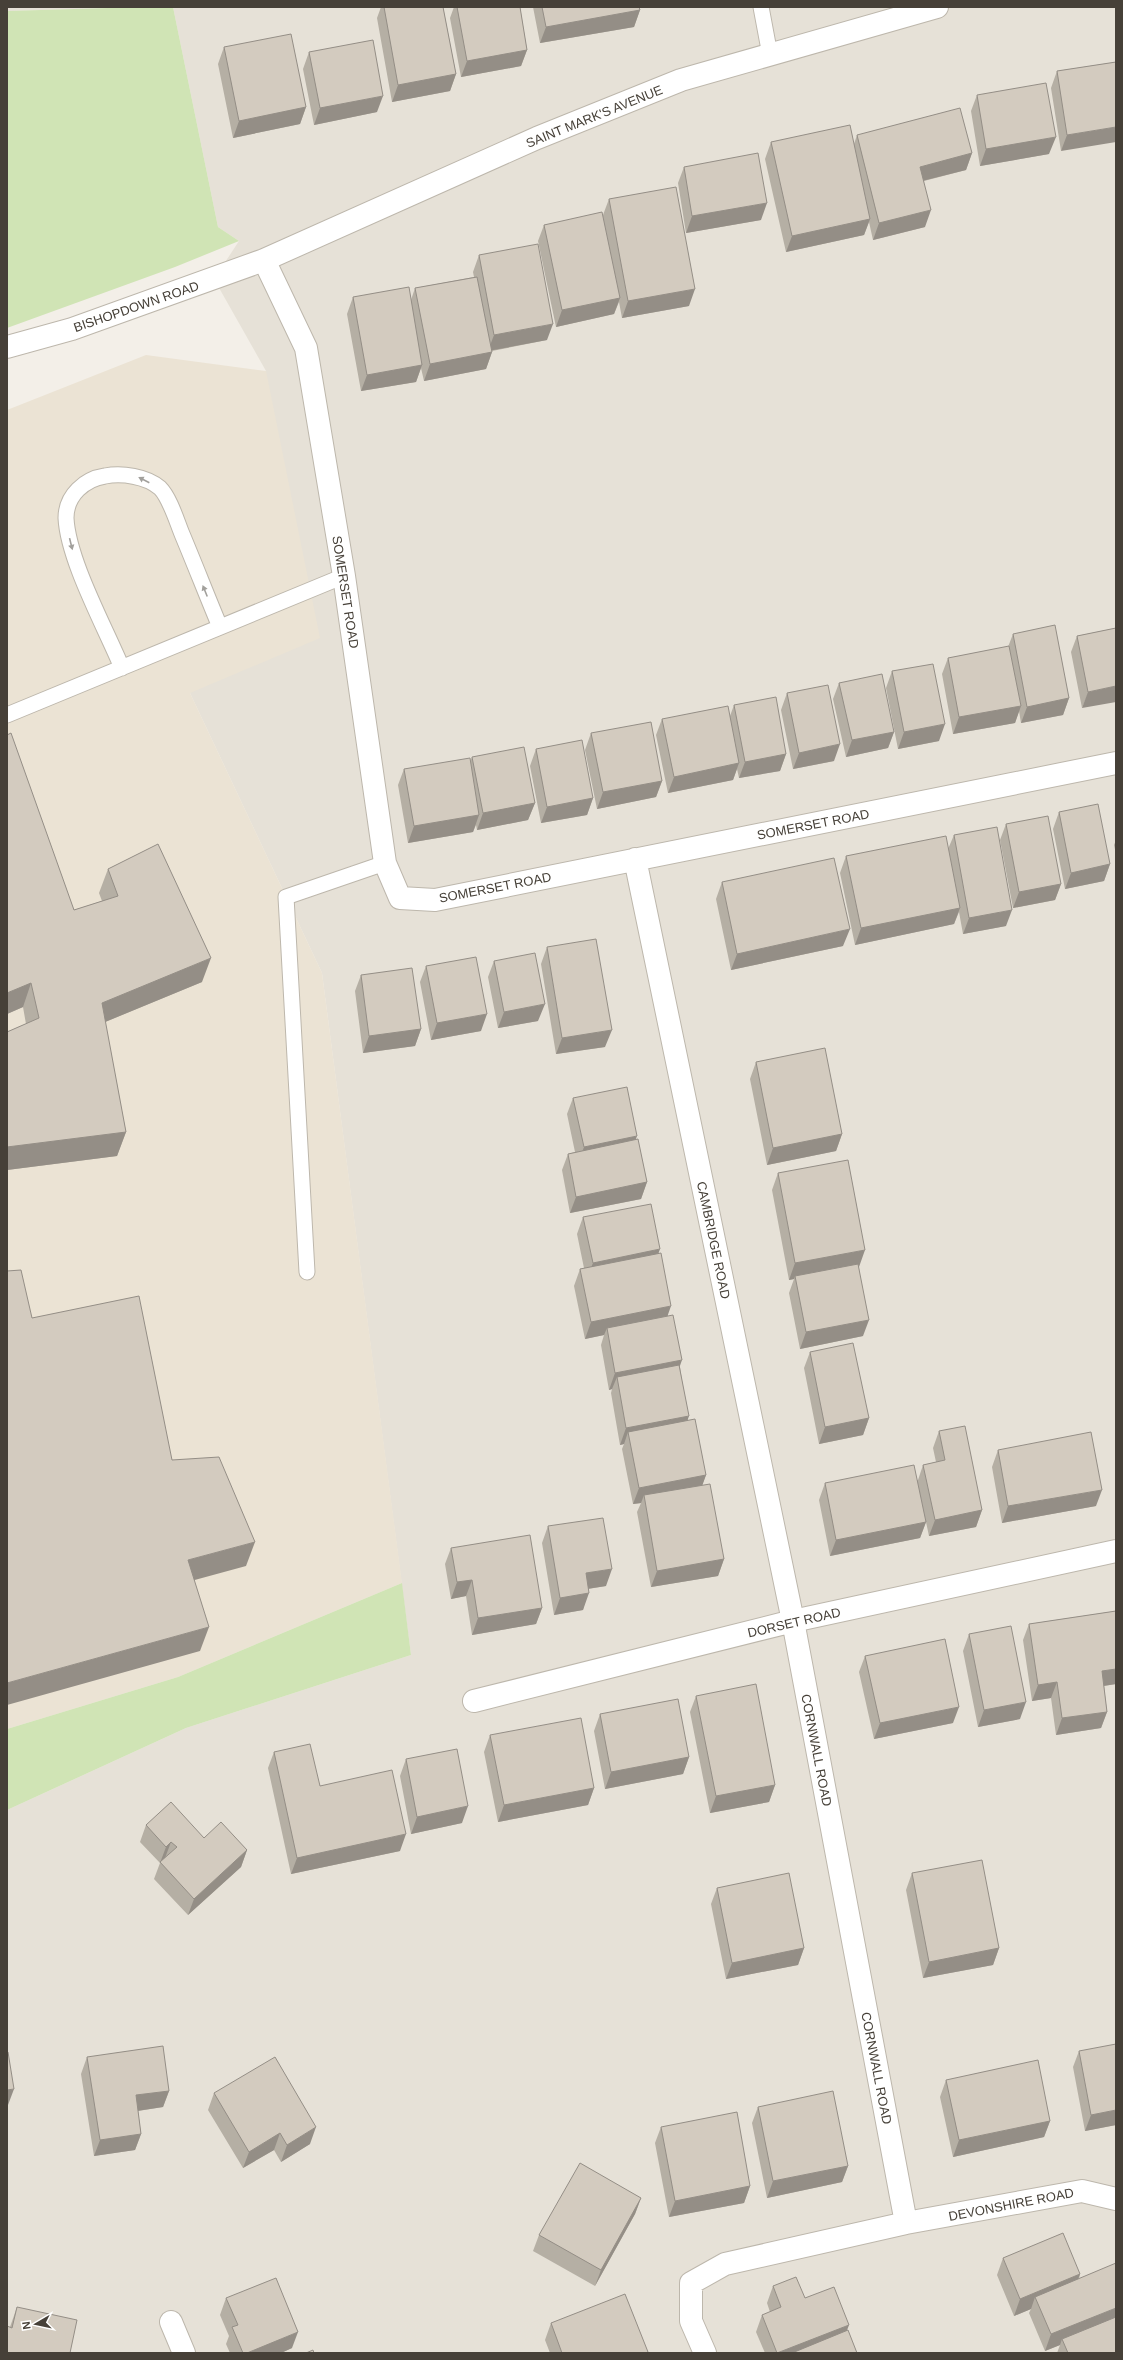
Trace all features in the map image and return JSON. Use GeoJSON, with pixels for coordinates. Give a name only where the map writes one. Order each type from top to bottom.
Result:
{"type":"FeatureCollection","features":[{"type":"Feature","properties":{"kind":"street","name":"SAINT MARK'S AVENUE"},"geometry":{"type":"LineString","coordinates":[[264,260],[537,138],[681,80],[937,7]]}},
{"type":"Feature","properties":{"kind":"street","name":"BISHOPDOWN ROAD"},"geometry":{"type":"LineString","coordinates":[[7,347],[72,329],[264,260]]}},
{"type":"Feature","properties":{"kind":"street","name":"SOMERSET ROAD"},"geometry":{"type":"LineString","coordinates":[[264,260],[306,348],[344,576],[385,863],[400,898],[435,900],[1116,763]]}},
{"type":"Feature","properties":{"kind":"street","name":"CAMBRIDGE ROAD"},"geometry":{"type":"LineString","coordinates":[[635,859],[793,1621]]}},
{"type":"Feature","properties":{"kind":"street","name":"DORSET ROAD"},"geometry":{"type":"LineString","coordinates":[[474,1701],[793,1621],[1116,1550]]}},
{"type":"Feature","properties":{"kind":"street","name":"CORNWALL ROAD"},"geometry":{"type":"LineString","coordinates":[[793,1621],[906,2223]]}},
{"type":"Feature","properties":{"kind":"street","name":"DEVONSHIRE ROAD"},"geometry":{"type":"LineString","coordinates":[[906,2223],[1082,2191],[1116,2199]]}},
{"type":"Feature","properties":{"kind":"street"},"geometry":{"type":"LineString","coordinates":[[705,2353],[691,2321],[691,2283],[725,2264],[906,2223]]}},
{"type":"Feature","properties":{"kind":"street"},"geometry":{"type":"LineString","coordinates":[[171,2322],[184,2353]]}},
{"type":"Feature","properties":{"kind":"lane"},"geometry":{"type":"LineString","coordinates":[[761,7],[770,55]]}},
{"type":"Feature","properties":{"kind":"lane"},"geometry":{"type":"LineString","coordinates":[[122,668],[80,572],[69,537],[66,516],[74,492],[92,478],[116,474],[138,477],[160,488],[173,511],[220,627]]}},
{"type":"Feature","properties":{"kind":"lane"},"geometry":{"type":"LineString","coordinates":[[7,715],[344,576]]}},
{"type":"Feature","properties":{"kind":"lane"},"geometry":{"type":"LineString","coordinates":[[307,1272],[286,897],[385,863]]}},
{"type":"Feature","properties":{"kind":"shaded area"},"geometry":{"type":"Polygon","coordinates":[[[7,7],[141,7],[7,11],[7,7]]]}},
{"type":"Feature","properties":{"kind":"shaded area"},"geometry":{"type":"Polygon","coordinates":[[[173,7],[1116,7],[1116,2353],[7,2353],[7,1810],[186,1728],[411,1655],[322,973],[190,693],[266,371],[214,279],[239,241],[218,227],[173,7]]]}},
{"type":"Feature","properties":{"kind":"shaded area"},"geometry":{"type":"Polygon","coordinates":[[[146,355],[266,371],[320,638],[190,693],[322,973],[402,1583],[178,1677],[7,1729],[7,410],[146,355]]]}},
{"type":"Feature","properties":{"kind":"green space"},"geometry":{"type":"Polygon","coordinates":[[[173,7],[218,227],[239,241],[175,267],[7,328],[7,11],[173,7]]]}},
{"type":"Feature","properties":{"kind":"green space"},"geometry":{"type":"Polygon","coordinates":[[[402,1583],[411,1655],[186,1728],[7,1810],[7,1729],[178,1677],[402,1583]]]}},
{"type":"Feature","properties":{"kind":"building"},"geometry":{"type":"Polygon","coordinates":[[[384,7],[443,7],[456,74],[398,85],[384,7]]]}},
{"type":"Feature","properties":{"kind":"building"},"geometry":{"type":"Polygon","coordinates":[[[457,7],[520,7],[527,50],[467,61],[457,7]]]}},
{"type":"Feature","properties":{"kind":"building"},"geometry":{"type":"Polygon","coordinates":[[[542,7],[639,7],[640,10],[546,27],[542,7]]]}},
{"type":"Feature","properties":{"kind":"building"},"geometry":{"type":"Polygon","coordinates":[[[291,34],[306,107],[239,121],[224,47],[291,34]]]}},
{"type":"Feature","properties":{"kind":"building"},"geometry":{"type":"Polygon","coordinates":[[[373,40],[383,96],[320,108],[309,52],[373,40]]]}},
{"type":"Feature","properties":{"kind":"building"},"geometry":{"type":"Polygon","coordinates":[[[1116,62],[1116,127],[1067,135],[1057,71],[1116,62]]]}},
{"type":"Feature","properties":{"kind":"building"},"geometry":{"type":"Polygon","coordinates":[[[1046,83],[1056,137],[986,149],[977,95],[1046,83]]]}},
{"type":"Feature","properties":{"kind":"building"},"geometry":{"type":"Polygon","coordinates":[[[960,108],[972,153],[920,167],[931,210],[879,223],[857,135],[960,108]]]}},
{"type":"Feature","properties":{"kind":"building"},"geometry":{"type":"Polygon","coordinates":[[[850,125],[870,219],[792,236],[771,142],[850,125]]]}},
{"type":"Feature","properties":{"kind":"building"},"geometry":{"type":"Polygon","coordinates":[[[758,153],[767,203],[692,216],[684,167],[758,153]]]}},
{"type":"Feature","properties":{"kind":"building"},"geometry":{"type":"Polygon","coordinates":[[[676,187],[695,289],[628,301],[609,199],[676,187]]]}},
{"type":"Feature","properties":{"kind":"building"},"geometry":{"type":"Polygon","coordinates":[[[602,212],[620,298],[562,310],[544,225],[602,212]]]}},
{"type":"Feature","properties":{"kind":"building"},"geometry":{"type":"Polygon","coordinates":[[[538,244],[553,324],[494,335],[479,255],[538,244]]]}},
{"type":"Feature","properties":{"kind":"building"},"geometry":{"type":"Polygon","coordinates":[[[477,277],[492,352],[430,364],[415,288],[477,277]]]}},
{"type":"Feature","properties":{"kind":"building"},"geometry":{"type":"Polygon","coordinates":[[[409,287],[422,365],[367,375],[353,297],[409,287]]]}},
{"type":"Feature","properties":{"kind":"building"},"geometry":{"type":"Polygon","coordinates":[[[1055,625],[1069,698],[1027,707],[1013,634],[1055,625]]]}},
{"type":"Feature","properties":{"kind":"building"},"geometry":{"type":"Polygon","coordinates":[[[1116,628],[1116,686],[1088,692],[1077,636],[1116,628]]]}},
{"type":"Feature","properties":{"kind":"building"},"geometry":{"type":"Polygon","coordinates":[[[1009,646],[1021,706],[959,717],[948,658],[1009,646]]]}},
{"type":"Feature","properties":{"kind":"building"},"geometry":{"type":"Polygon","coordinates":[[[933,664],[945,724],[904,732],[892,671],[933,664]]]}},
{"type":"Feature","properties":{"kind":"building"},"geometry":{"type":"Polygon","coordinates":[[[882,674],[894,732],[852,740],[839,683],[882,674]]]}},
{"type":"Feature","properties":{"kind":"building"},"geometry":{"type":"Polygon","coordinates":[[[828,685],[840,744],[799,753],[787,693],[828,685]]]}},
{"type":"Feature","properties":{"kind":"building"},"geometry":{"type":"Polygon","coordinates":[[[776,697],[786,754],[745,762],[734,705],[776,697]]]}},
{"type":"Feature","properties":{"kind":"building"},"geometry":{"type":"Polygon","coordinates":[[[728,706],[739,763],[674,777],[662,719],[728,706]]]}},
{"type":"Feature","properties":{"kind":"building"},"geometry":{"type":"Polygon","coordinates":[[[651,722],[662,781],[603,792],[591,733],[651,722]]]}},
{"type":"Feature","properties":{"kind":"building"},"geometry":{"type":"Polygon","coordinates":[[[11,733],[74,910],[118,896],[108,869],[158,844],[211,958],[102,1003],[126,1132],[7,1147],[7,1032],[39,1018],[31,983],[7,993],[7,735],[11,733]]]}},
{"type":"Feature","properties":{"kind":"building"},"geometry":{"type":"Polygon","coordinates":[[[582,740],[593,798],[547,807],[536,749],[582,740]]]}},
{"type":"Feature","properties":{"kind":"building"},"geometry":{"type":"Polygon","coordinates":[[[524,747],[535,803],[483,813],[472,757],[524,747]]]}},
{"type":"Feature","properties":{"kind":"building"},"geometry":{"type":"Polygon","coordinates":[[[470,758],[479,815],[414,826],[404,769],[470,758]]]}},
{"type":"Feature","properties":{"kind":"building"},"geometry":{"type":"Polygon","coordinates":[[[1098,804],[1110,864],[1071,873],[1059,812],[1098,804]]]}},
{"type":"Feature","properties":{"kind":"building"},"geometry":{"type":"Polygon","coordinates":[[[1048,816],[1061,884],[1019,892],[1006,824],[1048,816]]]}},
{"type":"Feature","properties":{"kind":"building"},"geometry":{"type":"Polygon","coordinates":[[[997,827],[1012,910],[969,918],[954,835],[997,827]]]}},
{"type":"Feature","properties":{"kind":"building"},"geometry":{"type":"Polygon","coordinates":[[[946,836],[960,908],[861,928],[846,856],[946,836]]]}},
{"type":"Feature","properties":{"kind":"building"},"geometry":{"type":"Polygon","coordinates":[[[834,858],[850,929],[737,954],[722,882],[834,858]]]}},
{"type":"Feature","properties":{"kind":"building"},"geometry":{"type":"Polygon","coordinates":[[[596,939],[612,1030],[562,1038],[547,947],[596,939]]]}},
{"type":"Feature","properties":{"kind":"building"},"geometry":{"type":"Polygon","coordinates":[[[535,953],[545,1004],[504,1012],[494,961],[535,953]]]}},
{"type":"Feature","properties":{"kind":"building"},"geometry":{"type":"Polygon","coordinates":[[[476,957],[487,1014],[437,1023],[426,966],[476,957]]]}},
{"type":"Feature","properties":{"kind":"building"},"geometry":{"type":"Polygon","coordinates":[[[412,968],[421,1029],[369,1036],[361,975],[412,968]]]}},
{"type":"Feature","properties":{"kind":"building"},"geometry":{"type":"Polygon","coordinates":[[[825,1048],[842,1134],[773,1148],[756,1062],[825,1048]]]}},
{"type":"Feature","properties":{"kind":"building"},"geometry":{"type":"Polygon","coordinates":[[[627,1087],[637,1136],[584,1147],[573,1098],[627,1087]]]}},
{"type":"Feature","properties":{"kind":"building"},"geometry":{"type":"Polygon","coordinates":[[[638,1139],[647,1182],[576,1197],[568,1154],[638,1139]]]}},
{"type":"Feature","properties":{"kind":"building"},"geometry":{"type":"Polygon","coordinates":[[[848,1160],[865,1250],[795,1263],[778,1173],[848,1160]]]}},
{"type":"Feature","properties":{"kind":"building"},"geometry":{"type":"Polygon","coordinates":[[[651,1204],[660,1249],[593,1263],[583,1217],[651,1204]]]}},
{"type":"Feature","properties":{"kind":"building"},"geometry":{"type":"Polygon","coordinates":[[[661,1253],[671,1306],[591,1322],[580,1269],[661,1253]]]}},
{"type":"Feature","properties":{"kind":"building"},"geometry":{"type":"Polygon","coordinates":[[[858,1264],[869,1320],[806,1332],[795,1276],[858,1264]]]}},
{"type":"Feature","properties":{"kind":"building"},"geometry":{"type":"Polygon","coordinates":[[[21,1270],[32,1318],[139,1296],[172,1460],[219,1457],[255,1542],[188,1560],[209,1627],[7,1683],[7,1271],[21,1270]]]}},
{"type":"Feature","properties":{"kind":"building"},"geometry":{"type":"Polygon","coordinates":[[[673,1315],[682,1360],[615,1373],[607,1328],[673,1315]]]}},
{"type":"Feature","properties":{"kind":"building"},"geometry":{"type":"Polygon","coordinates":[[[853,1343],[869,1418],[825,1427],[810,1352],[853,1343]]]}},
{"type":"Feature","properties":{"kind":"building"},"geometry":{"type":"Polygon","coordinates":[[[679,1365],[689,1416],[626,1428],[617,1377],[679,1365]]]}},
{"type":"Feature","properties":{"kind":"building"},"geometry":{"type":"Polygon","coordinates":[[[695,1419],[706,1475],[639,1488],[628,1432],[695,1419]]]}},
{"type":"Feature","properties":{"kind":"building"},"geometry":{"type":"Polygon","coordinates":[[[965,1426],[982,1510],[935,1520],[923,1465],[945,1460],[939,1431],[965,1426]]]}},
{"type":"Feature","properties":{"kind":"building"},"geometry":{"type":"Polygon","coordinates":[[[1091,1432],[1102,1490],[1008,1506],[998,1450],[1091,1432]]]}},
{"type":"Feature","properties":{"kind":"building"},"geometry":{"type":"Polygon","coordinates":[[[914,1465],[926,1522],[836,1540],[825,1483],[914,1465]]]}},
{"type":"Feature","properties":{"kind":"building"},"geometry":{"type":"Polygon","coordinates":[[[710,1484],[724,1559],[657,1571],[644,1495],[710,1484]]]}},
{"type":"Feature","properties":{"kind":"building"},"geometry":{"type":"Polygon","coordinates":[[[603,1518],[612,1569],[586,1573],[589,1593],[560,1598],[548,1526],[603,1518]]]}},
{"type":"Feature","properties":{"kind":"building"},"geometry":{"type":"Polygon","coordinates":[[[530,1535],[542,1608],[478,1618],[472,1580],[457,1582],[451,1548],[530,1535]]]}},
{"type":"Feature","properties":{"kind":"building"},"geometry":{"type":"Polygon","coordinates":[[[1116,1611],[1116,1669],[1102,1671],[1107,1712],[1062,1718],[1057,1682],[1038,1685],[1029,1624],[1116,1611]]]}},
{"type":"Feature","properties":{"kind":"building"},"geometry":{"type":"Polygon","coordinates":[[[1011,1626],[1026,1702],[984,1710],[969,1634],[1011,1626]]]}},
{"type":"Feature","properties":{"kind":"building"},"geometry":{"type":"Polygon","coordinates":[[[945,1639],[959,1707],[880,1723],[865,1656],[945,1639]]]}},
{"type":"Feature","properties":{"kind":"building"},"geometry":{"type":"Polygon","coordinates":[[[756,1684],[775,1785],[716,1796],[696,1696],[756,1684]]]}},
{"type":"Feature","properties":{"kind":"building"},"geometry":{"type":"Polygon","coordinates":[[[678,1699],[689,1757],[611,1772],[600,1714],[678,1699]]]}},
{"type":"Feature","properties":{"kind":"building"},"geometry":{"type":"Polygon","coordinates":[[[581,1718],[594,1788],[504,1805],[490,1735],[581,1718]]]}},
{"type":"Feature","properties":{"kind":"building"},"geometry":{"type":"Polygon","coordinates":[[[310,1744],[320,1786],[392,1770],[406,1834],[297,1858],[274,1752],[310,1744]]]}},
{"type":"Feature","properties":{"kind":"building"},"geometry":{"type":"Polygon","coordinates":[[[457,1749],[468,1806],[417,1817],[406,1759],[457,1749]]]}},
{"type":"Feature","properties":{"kind":"building"},"geometry":{"type":"Polygon","coordinates":[[[171,1802],[204,1838],[221,1822],[247,1850],[194,1899],[160,1862],[177,1847],[171,1842],[166,1847],[146,1825],[171,1802]]]}},
{"type":"Feature","properties":{"kind":"building"},"geometry":{"type":"Polygon","coordinates":[[[982,1860],[999,1948],[929,1962],[912,1873],[982,1860]]]}},
{"type":"Feature","properties":{"kind":"building"},"geometry":{"type":"Polygon","coordinates":[[[789,1873],[804,1948],[732,1963],[717,1888],[789,1873]]]}},
{"type":"Feature","properties":{"kind":"building"},"geometry":{"type":"Polygon","coordinates":[[[1116,2044],[1116,2110],[1091,2115],[1079,2051],[1116,2044]]]}},
{"type":"Feature","properties":{"kind":"building"},"geometry":{"type":"Polygon","coordinates":[[[163,2046],[169,2091],[136,2095],[141,2134],[100,2140],[87,2057],[163,2046]]]}},
{"type":"Feature","properties":{"kind":"building"},"geometry":{"type":"Polygon","coordinates":[[[7,2052],[14,2089],[7,2090],[7,2052]]]}},
{"type":"Feature","properties":{"kind":"building"},"geometry":{"type":"Polygon","coordinates":[[[275,2057],[316,2127],[287,2145],[280,2133],[249,2152],[214,2093],[275,2057]]]}},
{"type":"Feature","properties":{"kind":"building"},"geometry":{"type":"Polygon","coordinates":[[[1038,2060],[1050,2121],[959,2140],[946,2080],[1038,2060]]]}},
{"type":"Feature","properties":{"kind":"building"},"geometry":{"type":"Polygon","coordinates":[[[833,2091],[848,2166],[773,2181],[758,2107],[833,2091]]]}},
{"type":"Feature","properties":{"kind":"building"},"geometry":{"type":"Polygon","coordinates":[[[737,2112],[750,2186],[675,2201],[661,2127],[737,2112]]]}},
{"type":"Feature","properties":{"kind":"building"},"geometry":{"type":"Polygon","coordinates":[[[580,2163],[641,2198],[601,2270],[539,2235],[580,2163]]]}},
{"type":"Feature","properties":{"kind":"building"},"geometry":{"type":"Polygon","coordinates":[[[1063,2233],[1080,2274],[1020,2299],[1003,2258],[1063,2233]]]}},
{"type":"Feature","properties":{"kind":"building"},"geometry":{"type":"Polygon","coordinates":[[[1116,2263],[1116,2308],[1051,2334],[1035,2297],[1116,2263]]]}},
{"type":"Feature","properties":{"kind":"building"},"geometry":{"type":"Polygon","coordinates":[[[796,2277],[805,2298],[834,2287],[849,2325],[777,2353],[762,2315],[781,2307],[773,2286],[796,2277]]]}},
{"type":"Feature","properties":{"kind":"building"},"geometry":{"type":"Polygon","coordinates":[[[276,2278],[298,2332],[247,2353],[243,2353],[232,2327],[238,2325],[226,2298],[276,2278]]]}},
{"type":"Feature","properties":{"kind":"building"},"geometry":{"type":"Polygon","coordinates":[[[625,2294],[648,2352],[562,2353],[551,2323],[625,2294]]]}},
{"type":"Feature","properties":{"kind":"building"},"geometry":{"type":"Polygon","coordinates":[[[17,2307],[77,2320],[70,2353],[7,2353],[7,2326],[12,2328],[17,2307]]]}},
{"type":"Feature","properties":{"kind":"building"},"geometry":{"type":"Polygon","coordinates":[[[1116,2317],[1116,2353],[1068,2353],[1062,2339],[1116,2317]]]}},
{"type":"Feature","properties":{"kind":"building"},"geometry":{"type":"Polygon","coordinates":[[[848,2330],[857,2353],[792,2353],[848,2330]]]}},
{"type":"Feature","properties":{"kind":"building"},"geometry":{"type":"Polygon","coordinates":[[[313,2350],[314,2353],[306,2353],[313,2350]]]}}]}
